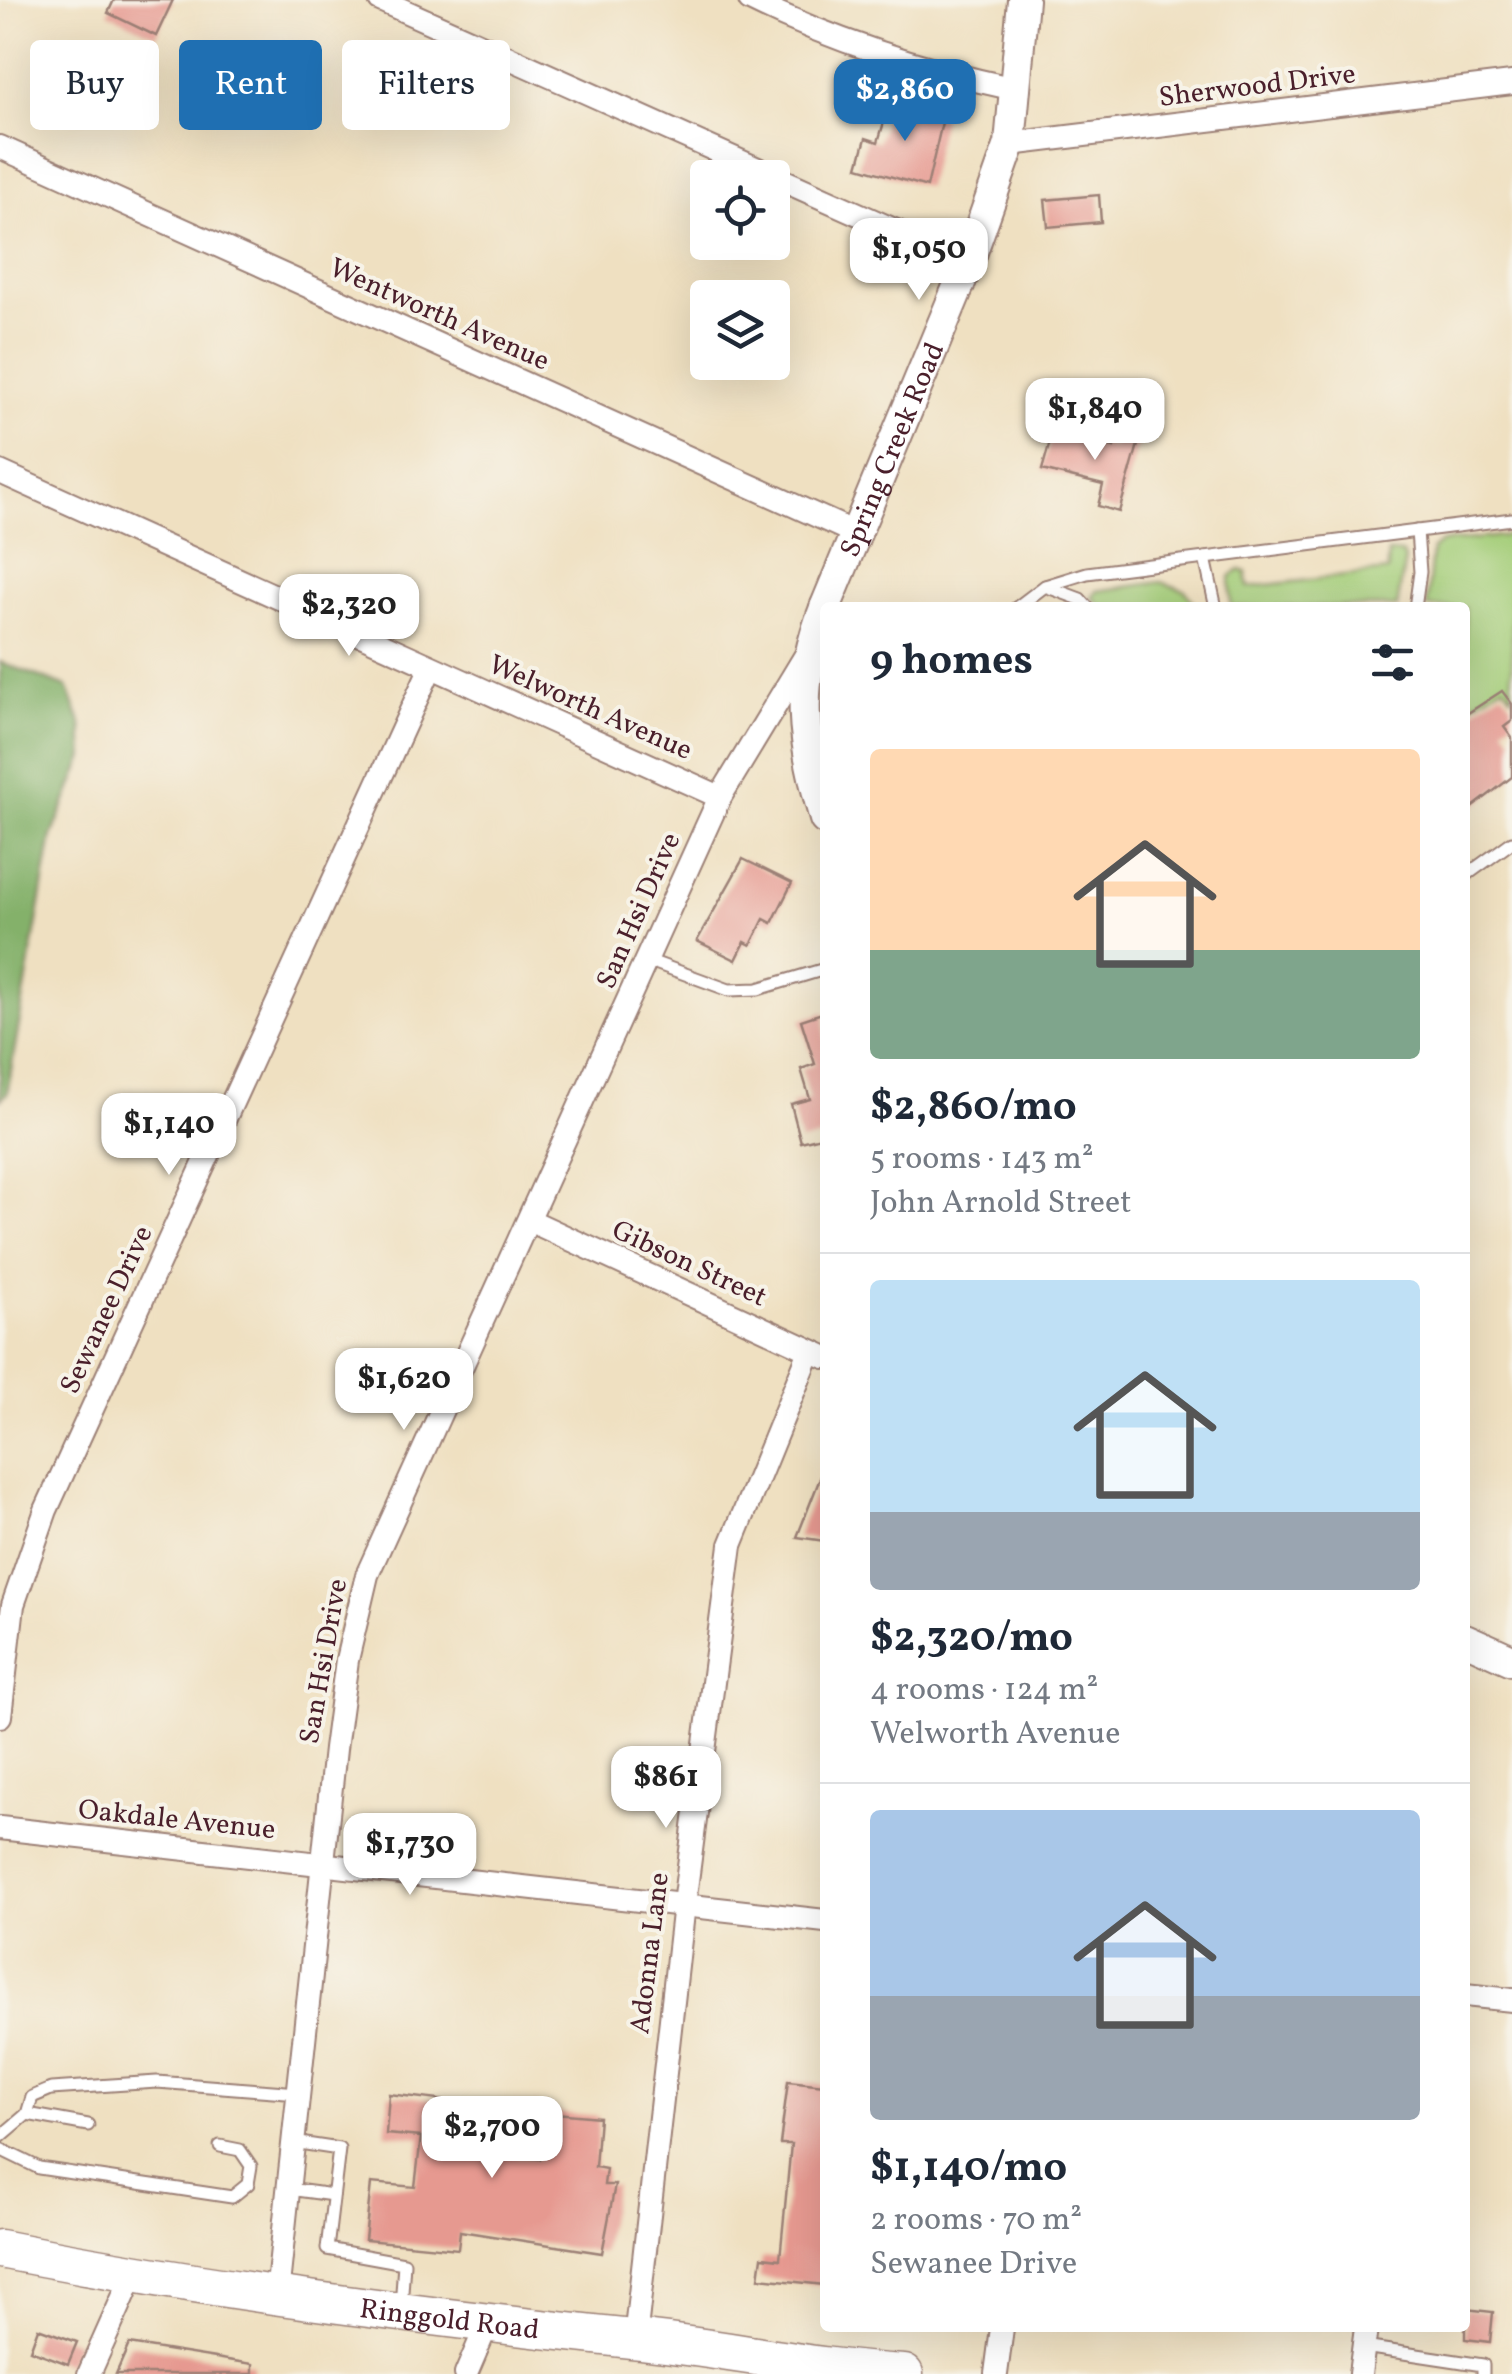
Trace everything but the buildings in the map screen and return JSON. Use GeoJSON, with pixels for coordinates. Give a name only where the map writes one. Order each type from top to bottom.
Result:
{"type":"FeatureCollection","features":[{"type":"Feature","properties":{"kind":"main road","name":"Ringgold Road"},"geometry":{"type":"LineString","coordinates":[[0,2249],[133,2275],[487,2326],[635,2339],[904,2374]]}},
{"type":"Feature","properties":{"kind":"street"},"geometry":{"type":"LineString","coordinates":[[380,0],[968,263]]}},
{"type":"Feature","properties":{"kind":"street"},"geometry":{"type":"LineString","coordinates":[[750,0],[841,41],[926,70],[1015,89]]}},
{"type":"Feature","properties":{"kind":"street","name":"Spring Creek Road"},"geometry":{"type":"LineString","coordinates":[[830,602],[855,532],[968,263],[1010,144],[1024,0]]}},
{"type":"Feature","properties":{"kind":"street","name":"Sherwood Drive"},"geometry":{"type":"LineString","coordinates":[[1010,144],[1512,83]]}},
{"type":"Feature","properties":{"kind":"street","name":"Wentworth Avenue"},"geometry":{"type":"LineString","coordinates":[[0,148],[855,532]]}},
{"type":"Feature","properties":{"kind":"street","name":"Welworth Avenue"},"geometry":{"type":"LineString","coordinates":[[0,472],[720,797]]}},
{"type":"Feature","properties":{"kind":"street","name":"Spring Creek Road"},"geometry":{"type":"LineString","coordinates":[[820,624],[806,655],[809,764],[820,802]]}},
{"type":"Feature","properties":{"kind":"street","name":"San Hsi Drive"},"geometry":{"type":"LineString","coordinates":[[277,2295],[323,1861],[348,1660],[366,1575],[531,1221],[720,797],[806,655]]}},
{"type":"Feature","properties":{"kind":"street","name":"Sewanee Drive"},"geometry":{"type":"LineString","coordinates":[[0,1716],[13,1606],[46,1510],[431,667]]}},
{"type":"Feature","properties":{"kind":"street","name":"Gibson Street"},"geometry":{"type":"LineString","coordinates":[[531,1221],[817,1354]]}},
{"type":"Feature","properties":{"kind":"street","name":"Adonna Lane"},"geometry":{"type":"LineString","coordinates":[[635,2339],[684,1904],[731,1545],[817,1354]]}},
{"type":"Feature","properties":{"kind":"street"},"geometry":{"type":"LineString","coordinates":[[1470,1641],[1512,1660]]}},
{"type":"Feature","properties":{"kind":"street","name":"Oakdale Avenue"},"geometry":{"type":"LineString","coordinates":[[0,1828],[276,1860],[323,1861],[820,1920]]}},
{"type":"Feature","properties":{"kind":"street"},"geometry":{"type":"LineString","coordinates":[[1470,1995],[1512,2000]]}},
{"type":"Feature","properties":{"kind":"street"},"geometry":{"type":"LineString","coordinates":[[90,2374],[133,2275]]}},
{"type":"Feature","properties":{"kind":"street"},"geometry":{"type":"LineString","coordinates":[[466,2374],[487,2326]]}},
{"type":"Feature","properties":{"kind":"street"},"geometry":{"type":"LineString","coordinates":[[996,2374],[1001,2332]]}},
{"type":"Feature","properties":{"kind":"street"},"geometry":{"type":"LineString","coordinates":[[1360,2374],[1365,2337]]}},
{"type":"Feature","properties":{"kind":"lane"},"geometry":{"type":"LineString","coordinates":[[1024,602],[1045,586],[1086,573],[1512,520]]}},
{"type":"Feature","properties":{"kind":"lane"},"geometry":{"type":"LineString","coordinates":[[1416,532],[1420,572],[1416,602]]}},
{"type":"Feature","properties":{"kind":"lane"},"geometry":{"type":"LineString","coordinates":[[1205,558],[1215,602]]}},
{"type":"Feature","properties":{"kind":"lane"},"geometry":{"type":"LineString","coordinates":[[1045,586],[1083,602]]}},
{"type":"Feature","properties":{"kind":"lane"},"geometry":{"type":"LineString","coordinates":[[1470,872],[1512,842]]}},
{"type":"Feature","properties":{"kind":"lane"},"geometry":{"type":"LineString","coordinates":[[647,960],[729,990],[758,989],[820,971]]}},
{"type":"Feature","properties":{"kind":"lane"},"geometry":{"type":"LineString","coordinates":[[0,2136],[28,2114],[32,2097],[51,2089],[158,2082],[298,2093]]}},
{"type":"Feature","properties":{"kind":"lane"},"geometry":{"type":"LineString","coordinates":[[28,2114],[88,2124]]}},
{"type":"Feature","properties":{"kind":"lane"},"geometry":{"type":"LineString","coordinates":[[293,2142],[339,2149],[327,2249],[404,2263],[400,2313]]}},
{"type":"Feature","properties":{"kind":"lane"},"geometry":{"type":"LineString","coordinates":[[0,2149],[39,2168],[232,2197],[248,2184],[252,2166],[240,2150],[220,2146]]}},
{"type":"Feature","properties":{"kind":"lane"},"geometry":{"type":"LineString","coordinates":[[289,2189],[333,2195]]}},
{"type":"Feature","properties":{"kind":"lane"},"geometry":{"type":"LineString","coordinates":[[1365,2337],[1484,2365],[1483,2374]]}},
{"type":"Feature","properties":{"kind":"green space"},"geometry":{"type":"Polygon","coordinates":[[[1512,535],[1512,696],[1503,685],[1470,706],[1470,602],[1427,602],[1432,549],[1442,542],[1512,535]]]}},
{"type":"Feature","properties":{"kind":"green space"},"geometry":{"type":"Polygon","coordinates":[[[1388,553],[1402,553],[1405,559],[1398,602],[1231,602],[1230,577],[1240,570],[1246,572],[1248,587],[1388,571],[1388,553]]]}},
{"type":"Feature","properties":{"kind":"green space"},"geometry":{"type":"Polygon","coordinates":[[[1161,582],[1185,590],[1193,602],[1097,602],[1092,597],[1097,591],[1161,582]]]}},
{"type":"Feature","properties":{"kind":"green space"},"geometry":{"type":"Polygon","coordinates":[[[0,662],[67,687],[82,725],[84,757],[52,836],[7,1093],[0,1100],[0,662]]]}}]}
